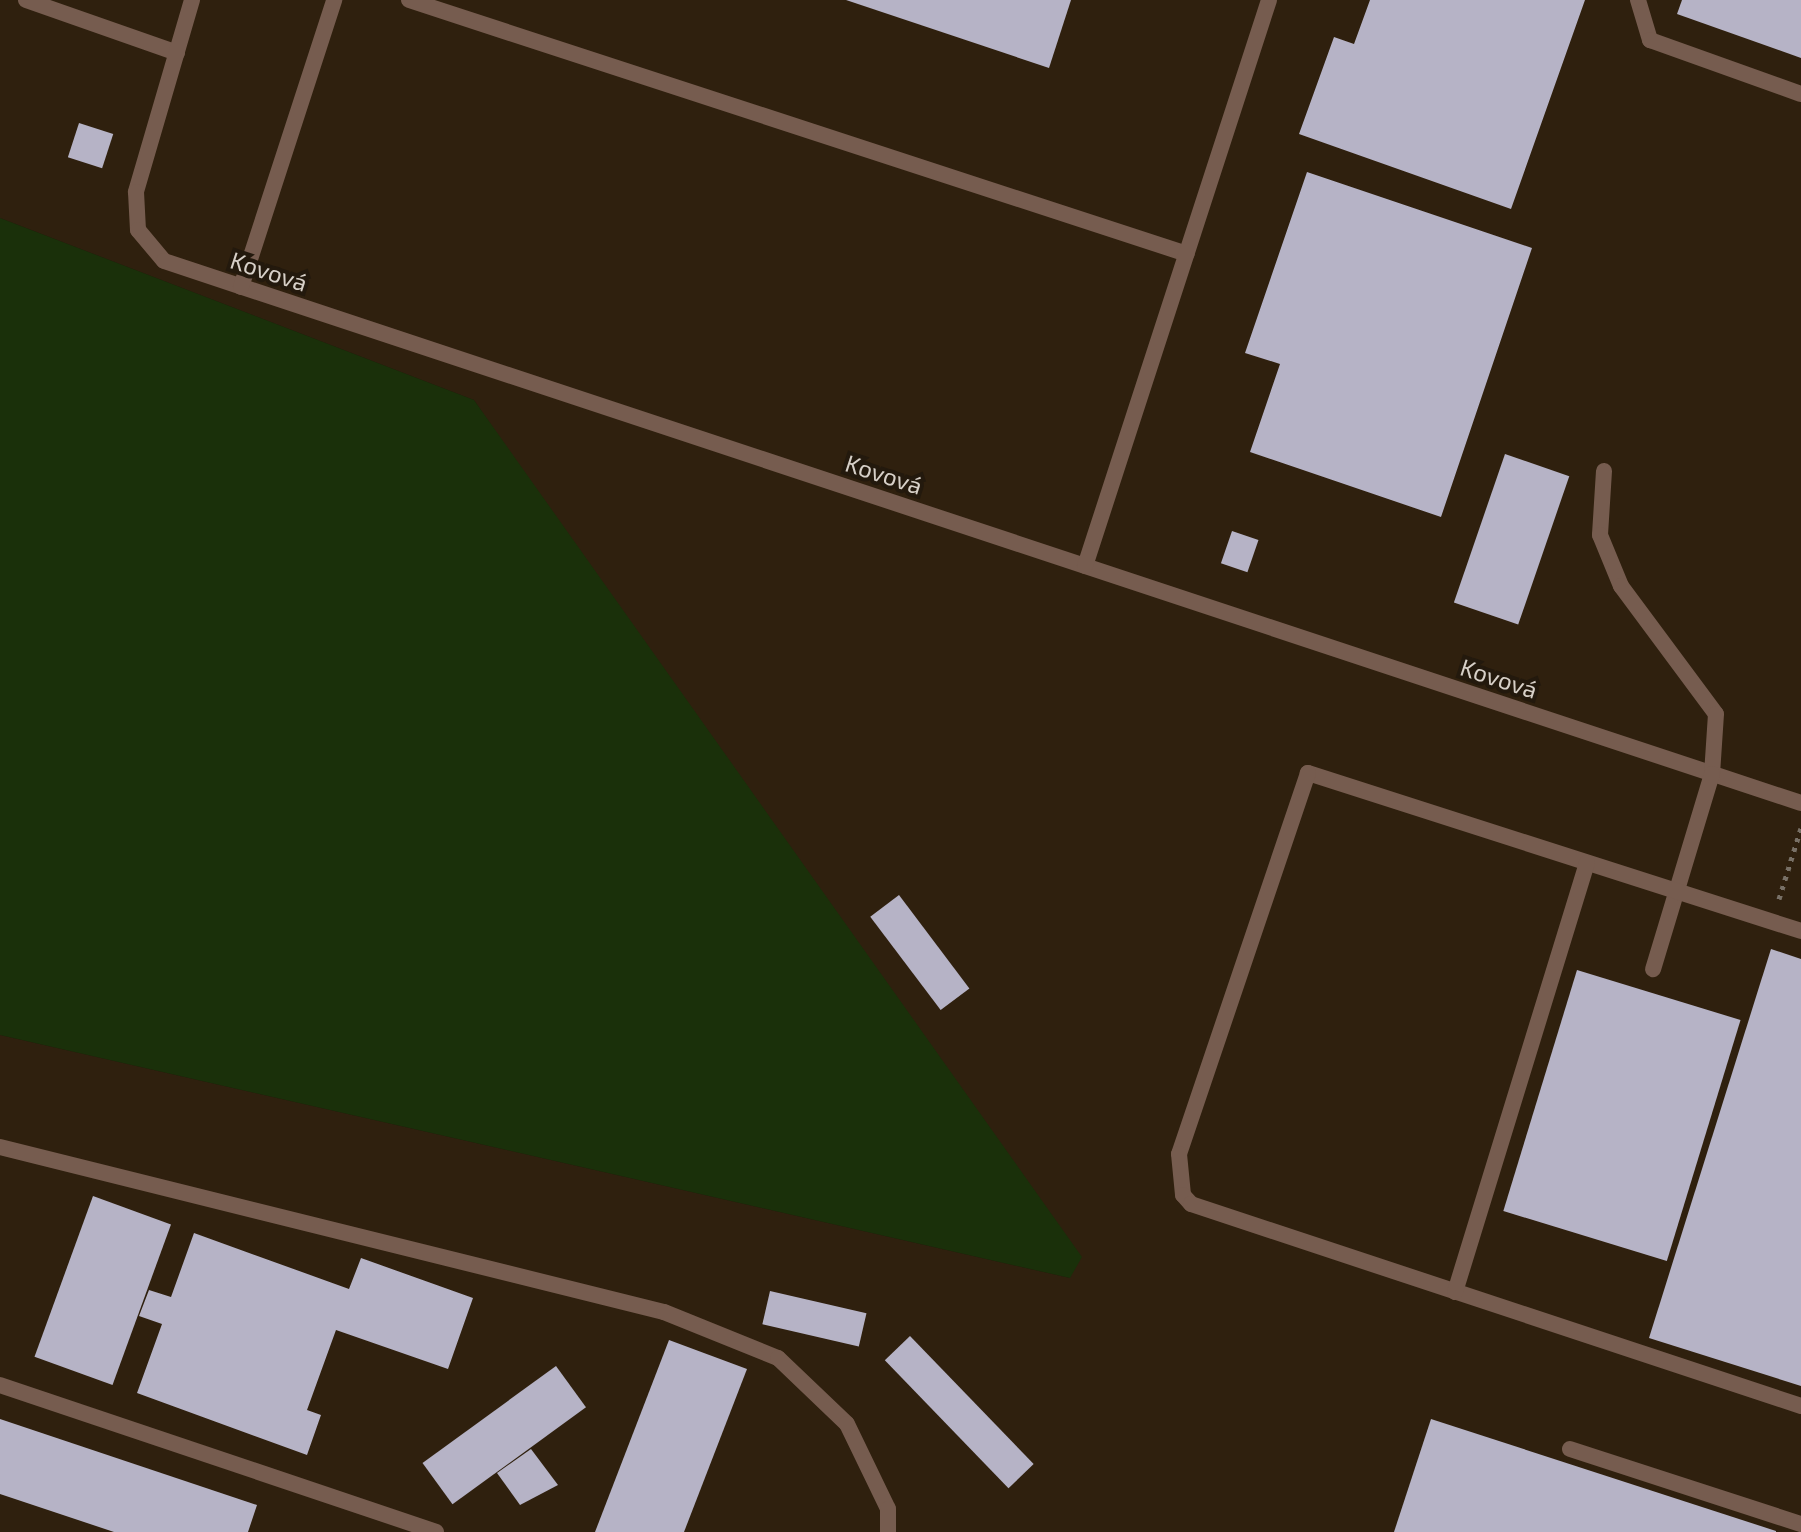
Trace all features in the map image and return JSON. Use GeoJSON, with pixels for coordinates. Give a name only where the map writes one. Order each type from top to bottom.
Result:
{"type":"FeatureCollection","features":[{"type":"Feature","properties":{"kind":"lane"},"geometry":{"type":"LineString","coordinates":[[26,0],[177,53]]}},
{"type":"Feature","properties":{"kind":"lane","name":"Kovová"},"geometry":{"type":"LineString","coordinates":[[192,0],[136,192],[138,230],[164,261],[1801,803]]}},
{"type":"Feature","properties":{"kind":"lane"},"geometry":{"type":"LineString","coordinates":[[241,287],[334,0]]}},
{"type":"Feature","properties":{"kind":"lane"},"geometry":{"type":"LineString","coordinates":[[409,0],[1187,254]]}},
{"type":"Feature","properties":{"kind":"lane"},"geometry":{"type":"LineString","coordinates":[[1085,566],[1269,0]]}},
{"type":"Feature","properties":{"kind":"lane"},"geometry":{"type":"LineString","coordinates":[[1638,0],[1650,40],[1801,94]]}},
{"type":"Feature","properties":{"kind":"lane"},"geometry":{"type":"LineString","coordinates":[[1604,471],[1600,535],[1621,586],[1716,714],[1712,774],[1653,969]]}},
{"type":"Feature","properties":{"kind":"lane"},"geometry":{"type":"LineString","coordinates":[[1801,931],[1308,773],[1179,1154],[1179,1178],[1191,1204],[1801,1406]]}},
{"type":"Feature","properties":{"kind":"lane"},"geometry":{"type":"LineString","coordinates":[[1455,1292],[1587,863]]}},
{"type":"Feature","properties":{"kind":"lane"},"geometry":{"type":"LineString","coordinates":[[1,1150],[664,1312],[778,1358],[847,1424],[888,1509],[888,1532]]}},
{"type":"Feature","properties":{"kind":"lane"},"geometry":{"type":"LineString","coordinates":[[0,1385],[436,1532]]}},
{"type":"Feature","properties":{"kind":"lane"},"geometry":{"type":"LineString","coordinates":[[1570,1449],[1801,1524]]}},
{"type":"Feature","properties":{"kind":"path"},"geometry":{"type":"LineString","coordinates":[[1772,922],[1801,827]]}},
{"type":"Feature","properties":{"kind":"shaded area"},"geometry":{"type":"Polygon","coordinates":[[[0,0],[1801,0],[1801,1532],[0,1532],[0,1035],[1070,1278],[474,400],[0,218],[0,0]]]}},
{"type":"Feature","properties":{"kind":"green space"},"geometry":{"type":"Polygon","coordinates":[[[0,218],[474,400],[1082,1257],[1070,1278],[0,1035],[0,218]]]}},
{"type":"Feature","properties":{"kind":"building"},"geometry":{"type":"Polygon","coordinates":[[[846,0],[1071,0],[1049,68],[846,0]]]}},
{"type":"Feature","properties":{"kind":"building"},"geometry":{"type":"Polygon","coordinates":[[[1370,0],[1585,0],[1511,209],[1299,134],[1334,37],[1354,44],[1370,0]]]}},
{"type":"Feature","properties":{"kind":"building"},"geometry":{"type":"Polygon","coordinates":[[[1682,0],[1801,0],[1801,58],[1677,14],[1682,0]]]}},
{"type":"Feature","properties":{"kind":"building"},"geometry":{"type":"Polygon","coordinates":[[[79,123],[113,134],[102,168],[68,157],[79,123]]]}},
{"type":"Feature","properties":{"kind":"building"},"geometry":{"type":"Polygon","coordinates":[[[1307,172],[1532,248],[1441,517],[1250,452],[1280,364],[1245,353],[1307,172]]]}},
{"type":"Feature","properties":{"kind":"building"},"geometry":{"type":"Polygon","coordinates":[[[1505,454],[1569,476],[1518,625],[1454,602],[1505,454]]]}},
{"type":"Feature","properties":{"kind":"building"},"geometry":{"type":"Polygon","coordinates":[[[1232,531],[1258,540],[1247,572],[1221,563],[1232,531]]]}},
{"type":"Feature","properties":{"kind":"building"},"geometry":{"type":"Polygon","coordinates":[[[899,895],[969,988],[941,1010],[870,917],[899,895]]]}},
{"type":"Feature","properties":{"kind":"building"},"geometry":{"type":"Polygon","coordinates":[[[1771,949],[1801,959],[1801,1386],[1649,1338],[1771,949]]]}},
{"type":"Feature","properties":{"kind":"building"},"geometry":{"type":"Polygon","coordinates":[[[1577,970],[1741,1020],[1667,1261],[1503,1211],[1577,970]]]}},
{"type":"Feature","properties":{"kind":"building"},"geometry":{"type":"Polygon","coordinates":[[[93,1196],[171,1224],[113,1385],[35,1357],[93,1196]]]}},
{"type":"Feature","properties":{"kind":"building"},"geometry":{"type":"Polygon","coordinates":[[[194,1233],[349,1289],[361,1258],[473,1298],[448,1369],[336,1330],[307,1410],[321,1415],[307,1455],[137,1393],[162,1324],[139,1316],[149,1290],[171,1297],[194,1233]]]}},
{"type":"Feature","properties":{"kind":"building"},"geometry":{"type":"Polygon","coordinates":[[[770,1291],[866,1313],[859,1346],[762,1324],[770,1291]]]}},
{"type":"Feature","properties":{"kind":"building"},"geometry":{"type":"Polygon","coordinates":[[[910,1336],[1034,1464],[1008,1488],[885,1360],[910,1336]]]}},
{"type":"Feature","properties":{"kind":"building"},"geometry":{"type":"Polygon","coordinates":[[[669,1340],[747,1369],[684,1532],[595,1532],[669,1340]]]}},
{"type":"Feature","properties":{"kind":"building"},"geometry":{"type":"Polygon","coordinates":[[[556,1366],[586,1407],[452,1504],[423,1463],[556,1366]]]}},
{"type":"Feature","properties":{"kind":"building"},"geometry":{"type":"Polygon","coordinates":[[[0,1419],[257,1505],[248,1532],[114,1532],[0,1494],[0,1419]]]}},
{"type":"Feature","properties":{"kind":"building"},"geometry":{"type":"Polygon","coordinates":[[[1431,1419],[1776,1531],[1776,1532],[1394,1532],[1431,1419]]]}},
{"type":"Feature","properties":{"kind":"building"},"geometry":{"type":"Polygon","coordinates":[[[531,1449],[558,1485],[520,1505],[497,1473],[531,1449]]]}}]}
